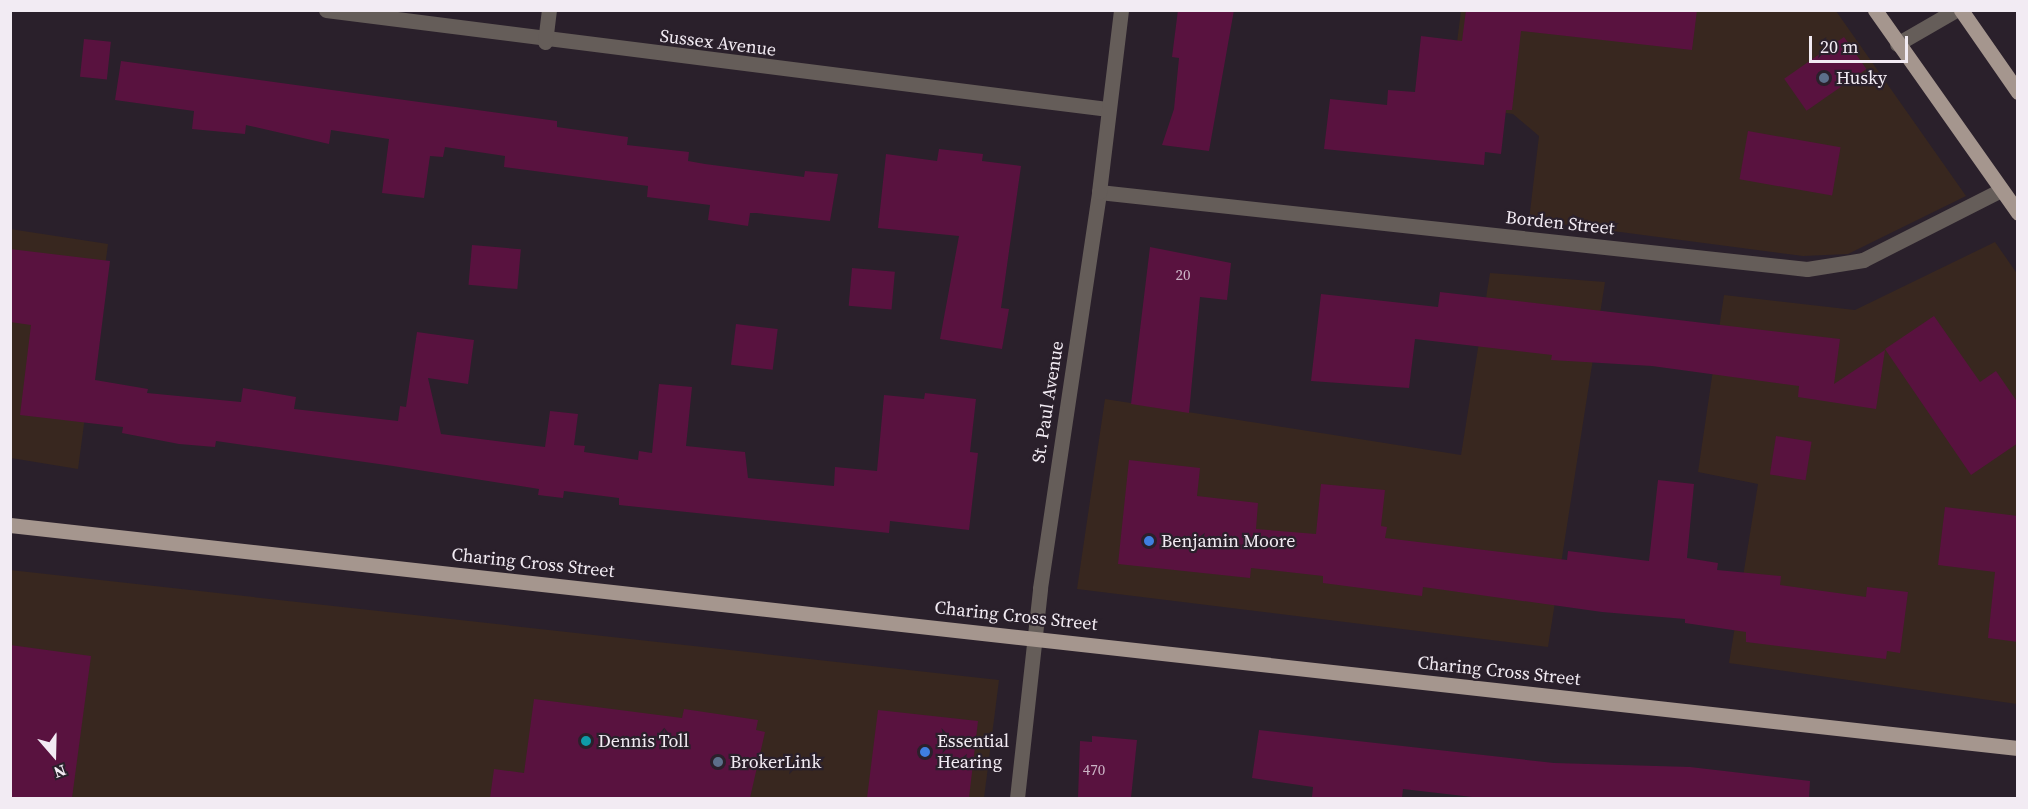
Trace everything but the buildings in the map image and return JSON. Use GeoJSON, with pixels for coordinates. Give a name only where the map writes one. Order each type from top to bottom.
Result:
{"type":"FeatureCollection","features":[{"type":"Feature","properties":{"kind":"main road"},"geometry":{"type":"LineString","coordinates":[[1875,10],[2018,213]]}},
{"type":"Feature","properties":{"kind":"main road"},"geometry":{"type":"LineString","coordinates":[[1960,10],[2018,92]]}},
{"type":"Feature","properties":{"kind":"main road","name":"Charing Cross Street"},"geometry":{"type":"LineString","coordinates":[[10,525],[2018,748]]}},
{"type":"Feature","properties":{"kind":"street","name":"Sussex Avenue"},"geometry":{"type":"LineString","coordinates":[[326,10],[544,42],[1107,109]]}},
{"type":"Feature","properties":{"kind":"street"},"geometry":{"type":"LineString","coordinates":[[544,42],[549,10]]}},
{"type":"Feature","properties":{"kind":"street","name":"St. Paul Avenue"},"geometry":{"type":"LineString","coordinates":[[1017,798],[1037,638],[1040,588],[1099,192],[1107,109],[1121,10]]}},
{"type":"Feature","properties":{"kind":"street"},"geometry":{"type":"LineString","coordinates":[[1897,44],[1956,10]]}},
{"type":"Feature","properties":{"kind":"street","name":"Borden Street"},"geometry":{"type":"LineString","coordinates":[[1099,192],[1807,269],[1863,260],[2001,190]]}},
{"type":"Feature","properties":{"kind":"shaded area"},"geometry":{"type":"Polygon","coordinates":[[[1461,11],[1836,11],[1966,196],[1848,254],[1803,256],[1529,220],[1539,136],[1513,114],[1449,105],[1461,11]]]}},
{"type":"Feature","properties":{"kind":"shaded area"},"geometry":{"type":"Polygon","coordinates":[[[10,229],[108,244],[78,469],[11,458],[10,229]]]}},
{"type":"Feature","properties":{"kind":"shaded area"},"geometry":{"type":"Polygon","coordinates":[[[1995,242],[2018,275],[2017,704],[1729,663],[1758,484],[1698,472],[1724,295],[1855,310],[1995,242]]]}},
{"type":"Feature","properties":{"kind":"shaded area"},"geometry":{"type":"Polygon","coordinates":[[[1490,273],[1605,282],[1548,647],[1077,589],[1105,399],[1461,455],[1490,273]]]}},
{"type":"Feature","properties":{"kind":"shaded area"},"geometry":{"type":"Polygon","coordinates":[[[10,570],[999,680],[984,798],[11,798],[10,570]]]}},
{"type":"Feature","properties":{"kind":"place","name":"Husky"},"geometry":{"type":"Point","coordinates":[1824,78]}},
{"type":"Feature","properties":{"kind":"place","name":"Benjamin Moore"},"geometry":{"type":"Point","coordinates":[1149,541]}},
{"type":"Feature","properties":{"kind":"place","name":"Dennis Toll"},"geometry":{"type":"Point","coordinates":[586,741]}},
{"type":"Feature","properties":{"kind":"place","name":"Essential Hearing"},"geometry":{"type":"Point","coordinates":[925,752]}},
{"type":"Feature","properties":{"kind":"place","name":"BrokerLink"},"geometry":{"type":"Point","coordinates":[718,762]}}]}
